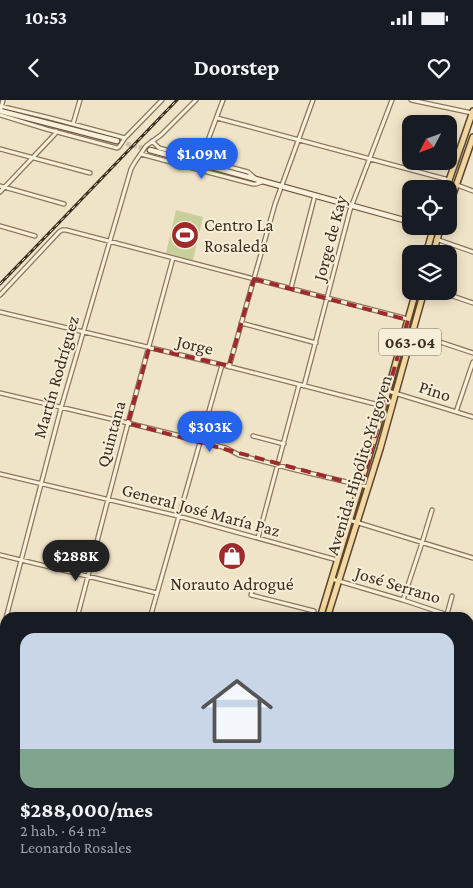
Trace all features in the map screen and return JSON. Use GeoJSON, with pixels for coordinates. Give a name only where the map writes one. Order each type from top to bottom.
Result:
{"type":"FeatureCollection","features":[{"type":"Feature","properties":{"kind":"main road"},"geometry":{"type":"LineString","coordinates":[[0,110],[119,142]]}},
{"type":"Feature","properties":{"kind":"main road"},"geometry":{"type":"LineString","coordinates":[[449,180],[473,112]]}},
{"type":"Feature","properties":{"kind":"main road"},"geometry":{"type":"LineString","coordinates":[[457,184],[473,136]]}},
{"type":"Feature","properties":{"kind":"main road"},"geometry":{"type":"LineString","coordinates":[[147,150],[352,204],[402,219]]}},
{"type":"Feature","properties":{"kind":"main road"},"geometry":{"type":"LineString","coordinates":[[436,245],[438,235]]}},
{"type":"Feature","properties":{"kind":"main road"},"geometry":{"type":"LineString","coordinates":[[428,245],[430,237]]}},
{"type":"Feature","properties":{"kind":"main road","name":"Avenida Hipólito Yrigoyen"},"geometry":{"type":"LineString","coordinates":[[322,612],[384,406],[414,300]]}},
{"type":"Feature","properties":{"kind":"main road","name":"Avenida Hipólito Yrigoyen"},"geometry":{"type":"LineString","coordinates":[[329,612],[380,449],[421,300]]}},
{"type":"Feature","properties":{"kind":"street"},"geometry":{"type":"LineString","coordinates":[[0,110],[3,100]]}},
{"type":"Feature","properties":{"kind":"street"},"geometry":{"type":"LineString","coordinates":[[73,124],[80,100]]}},
{"type":"Feature","properties":{"kind":"street"},"geometry":{"type":"LineString","coordinates":[[0,110],[56,131],[117,148],[119,147],[119,142],[162,100]]}},
{"type":"Feature","properties":{"kind":"street"},"geometry":{"type":"LineString","coordinates":[[147,150],[152,141],[161,135],[196,100]]}},
{"type":"Feature","properties":{"kind":"street"},"geometry":{"type":"LineString","coordinates":[[201,159],[222,100]]}},
{"type":"Feature","properties":{"kind":"street"},"geometry":{"type":"LineString","coordinates":[[228,366],[281,186],[313,100]]}},
{"type":"Feature","properties":{"kind":"street","name":"Jorge de Kay"},"geometry":{"type":"LineString","coordinates":[[304,386],[352,204],[392,100]]}},
{"type":"Feature","properties":{"kind":"street"},"geometry":{"type":"LineString","coordinates":[[410,100],[473,112]]}},
{"type":"Feature","properties":{"kind":"street"},"geometry":{"type":"LineString","coordinates":[[0,110],[73,124],[125,138]]}},
{"type":"Feature","properties":{"kind":"street"},"geometry":{"type":"LineString","coordinates":[[216,118],[449,180]]}},
{"type":"Feature","properties":{"kind":"street"},"geometry":{"type":"LineString","coordinates":[[0,192],[56,131]]}},
{"type":"Feature","properties":{"kind":"street"},"geometry":{"type":"LineString","coordinates":[[152,141],[158,148],[248,172],[257,180]]}},
{"type":"Feature","properties":{"kind":"street"},"geometry":{"type":"LineString","coordinates":[[0,149],[90,173]]}},
{"type":"Feature","properties":{"kind":"street","name":"Martín Rodríguez"},"geometry":{"type":"LineString","coordinates":[[7,612],[61,408],[131,169],[134,162],[147,150]]}},
{"type":"Feature","properties":{"kind":"street"},"geometry":{"type":"LineString","coordinates":[[142,154],[253,184],[262,181]]}},
{"type":"Feature","properties":{"kind":"street"},"geometry":{"type":"LineString","coordinates":[[457,184],[473,191]]}},
{"type":"Feature","properties":{"kind":"street"},"geometry":{"type":"LineString","coordinates":[[0,186],[64,204]]}},
{"type":"Feature","properties":{"kind":"street"},"geometry":{"type":"LineString","coordinates":[[291,288],[315,195]]}},
{"type":"Feature","properties":{"kind":"street"},"geometry":{"type":"LineString","coordinates":[[0,226],[34,236]]}},
{"type":"Feature","properties":{"kind":"street"},"geometry":{"type":"LineString","coordinates":[[0,295],[59,232],[66,230],[408,320]]}},
{"type":"Feature","properties":{"kind":"street"},"geometry":{"type":"LineString","coordinates":[[430,237],[473,252]]}},
{"type":"Feature","properties":{"kind":"street","name":"Quintana"},"geometry":{"type":"LineString","coordinates":[[79,612],[173,258]]}},
{"type":"Feature","properties":{"kind":"street"},"geometry":{"type":"LineString","coordinates":[[457,298],[473,303]]}},
{"type":"Feature","properties":{"kind":"street","name":"Jorge"},"geometry":{"type":"LineString","coordinates":[[0,312],[228,366],[384,406]]}},
{"type":"Feature","properties":{"kind":"street"},"geometry":{"type":"LineString","coordinates":[[241,323],[316,343]]}},
{"type":"Feature","properties":{"kind":"street"},"geometry":{"type":"LineString","coordinates":[[412,333],[473,353]]}},
{"type":"Feature","properties":{"kind":"street"},"geometry":{"type":"LineString","coordinates":[[456,412],[473,362]]}},
{"type":"Feature","properties":{"kind":"street"},"geometry":{"type":"LineString","coordinates":[[152,612],[222,365]]}},
{"type":"Feature","properties":{"kind":"street"},"geometry":{"type":"LineString","coordinates":[[258,538],[299,385]]}},
{"type":"Feature","properties":{"kind":"street","name":"Pino"},"geometry":{"type":"LineString","coordinates":[[388,390],[473,417]]}},
{"type":"Feature","properties":{"kind":"street"},"geometry":{"type":"LineString","coordinates":[[0,393],[201,441],[226,448],[239,455],[368,487]]}},
{"type":"Feature","properties":{"kind":"street"},"geometry":{"type":"LineString","coordinates":[[253,436],[284,444]]}},
{"type":"Feature","properties":{"kind":"street","name":"General José María Paz"},"geometry":{"type":"LineString","coordinates":[[0,474],[178,516],[337,560]]}},
{"type":"Feature","properties":{"kind":"street"},"geometry":{"type":"LineString","coordinates":[[402,600],[432,510]]}},
{"type":"Feature","properties":{"kind":"street"},"geometry":{"type":"LineString","coordinates":[[350,520],[473,558]]}},
{"type":"Feature","properties":{"kind":"street"},"geometry":{"type":"LineString","coordinates":[[0,555],[157,593]]}},
{"type":"Feature","properties":{"kind":"street","name":"José Serrano"},"geometry":{"type":"LineString","coordinates":[[331,579],[435,612]]}},
{"type":"Feature","properties":{"kind":"street"},"geometry":{"type":"LineString","coordinates":[[252,591],[252,594],[314,611]]}},
{"type":"Feature","properties":{"kind":"street"},"geometry":{"type":"LineString","coordinates":[[447,612],[452,596]]}},
{"type":"Feature","properties":{"kind":"highlighted area"},"geometry":{"type":"Polygon","coordinates":[[[254,279],[408,320],[361,486],[128,423],[149,348],[229,366],[254,279]]]}},
{"type":"Feature","properties":{"kind":"green space","name":"Centro La Rosaleda"},"geometry":{"type":"Polygon","coordinates":[[[176,210],[203,217],[193,260],[166,253],[176,210]]]}},
{"type":"Feature","properties":{"kind":"tunnel"},"geometry":{"type":"LineString","coordinates":[[120,142],[150,150]]}},
{"type":"Feature","properties":{"kind":"railway"},"geometry":{"type":"LineString","coordinates":[[0,284],[177,100]]}},
{"type":"Feature","properties":{"kind":"place","name":"Centro La Rosaleda"},"geometry":{"type":"Point","coordinates":[185,235]}},
{"type":"Feature","properties":{"kind":"place","name":"Norauto Adrogué"},"geometry":{"type":"Point","coordinates":[232,556]}}]}
